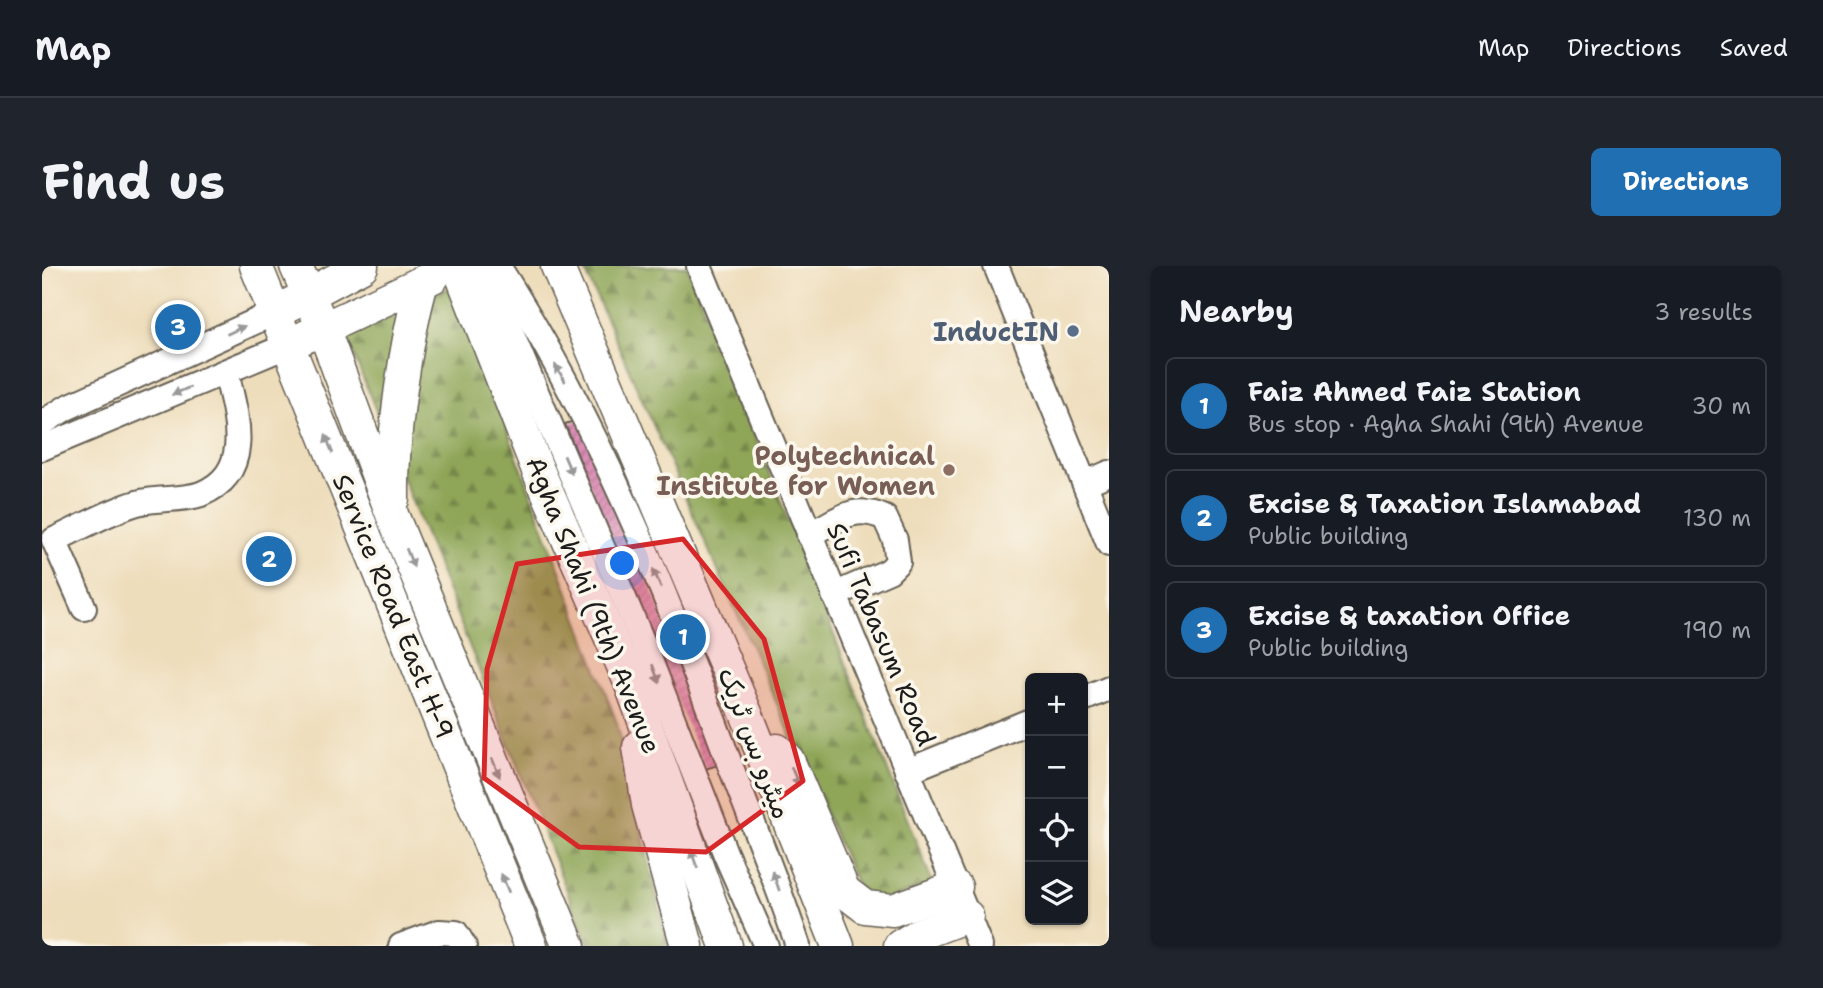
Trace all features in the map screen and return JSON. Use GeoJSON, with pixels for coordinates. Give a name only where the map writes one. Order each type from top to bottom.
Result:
{"type":"FeatureCollection","features":[{"type":"Feature","properties":{"kind":"main road","name":"Service Road East H-9"},"geometry":{"type":"LineString","coordinates":[[256,266],[531,946]]}},
{"type":"Feature","properties":{"kind":"main road","name":"Service Road East H-9"},"geometry":{"type":"LineString","coordinates":[[296,266],[323,328],[393,517],[569,946]]}},
{"type":"Feature","properties":{"kind":"main road"},"geometry":{"type":"LineString","coordinates":[[276,312],[362,266]]}},
{"type":"Feature","properties":{"kind":"main road"},"geometry":{"type":"LineString","coordinates":[[289,345],[457,266]]}},
{"type":"Feature","properties":{"kind":"main road","name":"Agha Shahi (9th) Avenue"},"geometry":{"type":"LineString","coordinates":[[457,266],[537,468],[630,682],[726,946]]}},
{"type":"Feature","properties":{"kind":"main road"},"geometry":{"type":"LineString","coordinates":[[557,266],[751,725],[838,946]]}},
{"type":"Feature","properties":{"kind":"main road"},"geometry":{"type":"LineString","coordinates":[[393,517],[392,472],[412,318],[422,282]]}},
{"type":"Feature","properties":{"kind":"main road"},"geometry":{"type":"LineString","coordinates":[[630,682],[648,805],[687,946]]}},
{"type":"Feature","properties":{"kind":"main road"},"geometry":{"type":"LineString","coordinates":[[751,725],[788,760],[844,891],[865,907],[892,910],[956,887]]}},
{"type":"Feature","properties":{"kind":"main road"},"geometry":{"type":"LineString","coordinates":[[900,946],[920,934],[967,916]]}},
{"type":"Feature","properties":{"kind":"street"},"geometry":{"type":"LineString","coordinates":[[485,266],[646,650],[726,855],[766,946]]}},
{"type":"Feature","properties":{"kind":"street","name":"میٹرو بس ٹریک"},"geometry":{"type":"LineString","coordinates":[[498,266],[588,419],[683,638],[766,852],[798,946]]}},
{"type":"Feature","properties":{"kind":"street","name":"Sufi Tabasum Road"},"geometry":{"type":"LineString","coordinates":[[699,266],[980,946]]}},
{"type":"Feature","properties":{"kind":"street"},"geometry":{"type":"LineString","coordinates":[[996,266],[1109,544]]}},
{"type":"Feature","properties":{"kind":"street"},"geometry":{"type":"LineString","coordinates":[[42,423],[66,408],[276,312]]}},
{"type":"Feature","properties":{"kind":"street"},"geometry":{"type":"LineString","coordinates":[[42,448],[289,345]]}},
{"type":"Feature","properties":{"kind":"street"},"geometry":{"type":"LineString","coordinates":[[84,608],[54,540],[138,502],[200,495],[219,484],[234,466],[240,447],[226,372]]}},
{"type":"Feature","properties":{"kind":"street"},"geometry":{"type":"LineString","coordinates":[[1086,483],[1109,473]]}},
{"type":"Feature","properties":{"kind":"street"},"geometry":{"type":"LineString","coordinates":[[809,535],[854,511],[886,518],[895,540],[898,562],[889,571],[834,595]]}},
{"type":"Feature","properties":{"kind":"street"},"geometry":{"type":"LineString","coordinates":[[1088,697],[1109,688]]}},
{"type":"Feature","properties":{"kind":"street"},"geometry":{"type":"LineString","coordinates":[[907,771],[1025,723]]}},
{"type":"Feature","properties":{"kind":"street"},"geometry":{"type":"LineString","coordinates":[[401,946],[439,932],[456,933],[464,946]]}},
{"type":"Feature","properties":{"kind":"highlighted area"},"geometry":{"type":"Polygon","coordinates":[[[683,539],[764,639],[803,781],[706,852],[579,847],[484,778],[487,669],[517,564],[683,539]]]}},
{"type":"Feature","properties":{"kind":"green space"},"geometry":{"type":"Polygon","coordinates":[[[583,266],[687,266],[933,884],[878,902],[858,887],[583,266]]]}},
{"type":"Feature","properties":{"kind":"green space"},"geometry":{"type":"Polygon","coordinates":[[[453,286],[617,723],[668,946],[589,946],[347,338],[453,286]]]}},
{"type":"Feature","properties":{"kind":"building"},"geometry":{"type":"Polygon","coordinates":[[[584,418],[721,764],[705,769],[565,424],[584,418]]]}},
{"type":"Feature","properties":{"kind":"place","name":"Excise & taxation Office"},"geometry":{"type":"Point","coordinates":[178,327]}},
{"type":"Feature","properties":{"kind":"place","name":"InductIN"},"geometry":{"type":"Point","coordinates":[1073,331]}},
{"type":"Feature","properties":{"kind":"place","name":"Polytechnical Institute for Women"},"geometry":{"type":"Point","coordinates":[949,470]}},
{"type":"Feature","properties":{"kind":"place","name":"Excise & Taxation Islamabad"},"geometry":{"type":"Point","coordinates":[269,559]}},
{"type":"Feature","properties":{"kind":"place","name":"Faiz Ahmed Faiz Station"},"geometry":{"type":"Point","coordinates":[683,637]}}]}
